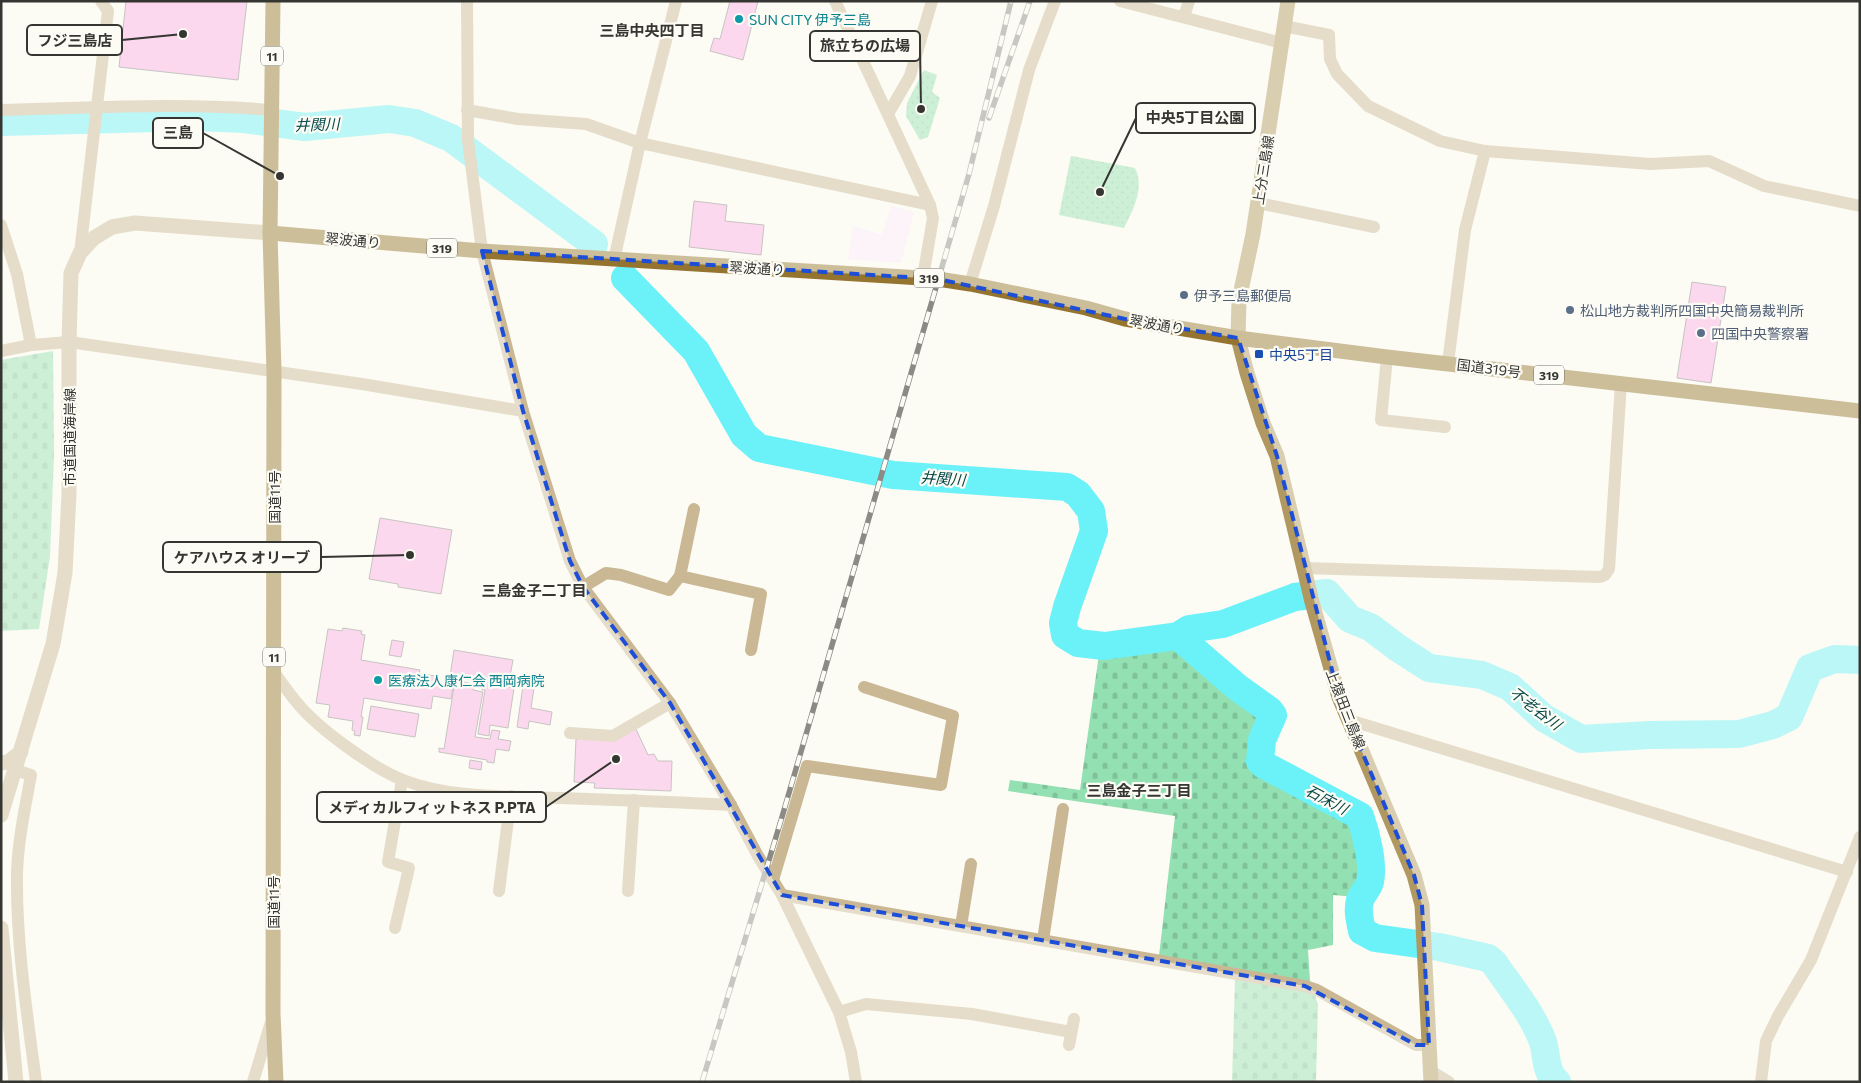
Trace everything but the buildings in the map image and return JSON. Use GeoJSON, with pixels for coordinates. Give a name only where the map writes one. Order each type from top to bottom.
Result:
{"type":"FeatureCollection","features":[{"type":"Feature","properties":{"kind":"highway","name":"国道11号"},"geometry":{"type":"LineString","coordinates":[[273,1],[270,233],[274,372],[273,1013],[276,1082]]}},
{"type":"Feature","properties":{"kind":"highway","name":"翠波通り"},"geometry":{"type":"LineString","coordinates":[[270,233],[614,260],[923,277],[970,284],[1086,308],[1125,319],[1238,338]]}},
{"type":"Feature","properties":{"kind":"highway","name":"国道319号"},"geometry":{"type":"LineString","coordinates":[[1238,338],[1387,357],[1860,411]]}},
{"type":"Feature","properties":{"kind":"main road","name":"上分三島線"},"geometry":{"type":"LineString","coordinates":[[1238,338],[1239,300],[1253,234],[1288,1]]}},
{"type":"Feature","properties":{"kind":"main road","name":"上猿田三島線"},"geometry":{"type":"LineString","coordinates":[[1238,338],[1258,406],[1276,456],[1303,568],[1339,697],[1414,875],[1422,906],[1431,1076]]}},
{"type":"Feature","properties":{"kind":"street"},"geometry":{"type":"LineString","coordinates":[[80,253],[108,11],[102,1]]}},
{"type":"Feature","properties":{"kind":"street"},"geometry":{"type":"LineString","coordinates":[[467,1],[468,140],[482,251],[523,411],[570,561],[583,587],[670,703],[732,805],[758,856],[782,895],[839,1012],[851,1052],[856,1082]]}},
{"type":"Feature","properties":{"kind":"street"},"geometry":{"type":"LineString","coordinates":[[614,260],[640,143],[676,1]]}},
{"type":"Feature","properties":{"kind":"street"},"geometry":{"type":"LineString","coordinates":[[835,1],[930,205],[933,218],[923,277]]}},
{"type":"Feature","properties":{"kind":"street"},"geometry":{"type":"LineString","coordinates":[[888,114],[910,76],[932,1]]}},
{"type":"Feature","properties":{"kind":"street"},"geometry":{"type":"LineString","coordinates":[[970,284],[994,206],[1029,70],[1055,1]]}},
{"type":"Feature","properties":{"kind":"street"},"geometry":{"type":"LineString","coordinates":[[1120,1],[1282,43]]}},
{"type":"Feature","properties":{"kind":"street"},"geometry":{"type":"LineString","coordinates":[[1184,18],[1189,1]]}},
{"type":"Feature","properties":{"kind":"street"},"geometry":{"type":"LineString","coordinates":[[1284,26],[1329,36],[1330,59],[1337,74],[1368,106],[1440,141],[1485,151],[1650,164],[1709,161],[1764,186],[1860,206]]}},
{"type":"Feature","properties":{"kind":"street"},"geometry":{"type":"LineString","coordinates":[[1,110],[182,105],[230,106],[271,110]]}},
{"type":"Feature","properties":{"kind":"street"},"geometry":{"type":"LineString","coordinates":[[467,110],[518,118],[586,124],[640,143],[930,205]]}},
{"type":"Feature","properties":{"kind":"street"},"geometry":{"type":"LineString","coordinates":[[1448,363],[1465,230],[1485,151]]}},
{"type":"Feature","properties":{"kind":"street"},"geometry":{"type":"LineString","coordinates":[[1258,203],[1374,227]]}},
{"type":"Feature","properties":{"kind":"street","name":"市道国道海岸線"},"geometry":{"type":"LineString","coordinates":[[1,815],[53,644],[65,573],[69,494],[71,273],[80,253],[94,238],[112,227],[135,223],[270,233]]}},
{"type":"Feature","properties":{"kind":"street"},"geometry":{"type":"LineString","coordinates":[[1,225],[17,274],[31,345]]}},
{"type":"Feature","properties":{"kind":"street"},"geometry":{"type":"LineString","coordinates":[[1,351],[31,345],[69,342],[362,384],[523,411]]}},
{"type":"Feature","properties":{"kind":"street"},"geometry":{"type":"LineString","coordinates":[[1387,357],[1381,420],[1445,428]]}},
{"type":"Feature","properties":{"kind":"street"},"geometry":{"type":"LineString","coordinates":[[1303,568],[1600,577],[1605,575],[1609,569],[1621,383]]}},
{"type":"Feature","properties":{"kind":"street"},"geometry":{"type":"LineString","coordinates":[[583,587],[606,573],[621,575],[669,590],[680,576],[694,509]]}},
{"type":"Feature","properties":{"kind":"street"},"geometry":{"type":"LineString","coordinates":[[680,576],[761,594],[751,650]]}},
{"type":"Feature","properties":{"kind":"street"},"geometry":{"type":"LineString","coordinates":[[274,672],[300,706],[322,728],[379,768],[402,780],[453,792],[732,805]]}},
{"type":"Feature","properties":{"kind":"street"},"geometry":{"type":"LineString","coordinates":[[773,880],[807,766],[940,785],[953,716],[864,687]]}},
{"type":"Feature","properties":{"kind":"street"},"geometry":{"type":"LineString","coordinates":[[570,733],[613,736],[670,703]]}},
{"type":"Feature","properties":{"kind":"street"},"geometry":{"type":"LineString","coordinates":[[1349,720],[1847,872]]}},
{"type":"Feature","properties":{"kind":"street"},"geometry":{"type":"LineString","coordinates":[[1,763],[8,762],[21,752]]}},
{"type":"Feature","properties":{"kind":"street"},"geometry":{"type":"LineString","coordinates":[[15,770],[31,775],[17,872],[24,984],[36,1082]]}},
{"type":"Feature","properties":{"kind":"street"},"geometry":{"type":"LineString","coordinates":[[395,928],[409,868],[388,862],[402,780]]}},
{"type":"Feature","properties":{"kind":"street"},"geometry":{"type":"LineString","coordinates":[[499,891],[511,796]]}},
{"type":"Feature","properties":{"kind":"street"},"geometry":{"type":"LineString","coordinates":[[628,892],[634,800]]}},
{"type":"Feature","properties":{"kind":"street"},"geometry":{"type":"LineString","coordinates":[[1043,940],[1064,809]]}},
{"type":"Feature","properties":{"kind":"street"},"geometry":{"type":"LineString","coordinates":[[1761,1082],[1766,1041],[1778,1016],[1811,960],[1847,872],[1857,854],[1860,837]]}},
{"type":"Feature","properties":{"kind":"street"},"geometry":{"type":"LineString","coordinates":[[961,926],[970,864]]}},
{"type":"Feature","properties":{"kind":"street"},"geometry":{"type":"LineString","coordinates":[[782,895],[1305,986],[1317,990],[1416,1045],[1429,1045]]}},
{"type":"Feature","properties":{"kind":"street"},"geometry":{"type":"LineString","coordinates":[[1,928],[16,1082]]}},
{"type":"Feature","properties":{"kind":"street"},"geometry":{"type":"LineString","coordinates":[[839,1012],[866,1004],[972,1014],[1071,1032]]}},
{"type":"Feature","properties":{"kind":"street"},"geometry":{"type":"LineString","coordinates":[[253,1082],[265,1046],[273,1013]]}},
{"type":"Feature","properties":{"kind":"street"},"geometry":{"type":"LineString","coordinates":[[1431,1076],[1449,1082]]}},
{"type":"Feature","properties":{"kind":"highlighted area"},"geometry":{"type":"Polygon","coordinates":[[[482,251],[938,279],[1125,319],[1238,338],[1277,456],[1339,697],[1414,875],[1422,905],[1429,1045],[1416,1045],[1305,986],[782,895],[670,703],[583,587],[570,561],[523,411],[482,251]]]}},
{"type":"Feature","properties":{"kind":"shaded area"},"geometry":{"type":"Polygon","coordinates":[[[891,206],[914,212],[901,263],[848,259],[853,226],[882,235],[891,206]]]}},
{"type":"Feature","properties":{"kind":"green space"},"geometry":{"type":"Polygon","coordinates":[[[924,70],[937,75],[932,92],[940,98],[928,137],[920,140],[906,116],[907,103],[924,70]]]}},
{"type":"Feature","properties":{"kind":"green space"},"geometry":{"type":"Polygon","coordinates":[[[1071,156],[1135,168],[1139,183],[1137,199],[1124,228],[1059,215],[1071,156]]]}},
{"type":"Feature","properties":{"kind":"green space"},"geometry":{"type":"Polygon","coordinates":[[[53,351],[54,454],[50,556],[39,629],[1,631],[1,360],[53,351]]]}},
{"type":"Feature","properties":{"kind":"green space"},"geometry":{"type":"Polygon","coordinates":[[[1178,644],[1216,677],[1262,708],[1266,715],[1255,760],[1260,772],[1354,820],[1362,834],[1365,869],[1364,878],[1356,897],[1333,895],[1333,945],[1308,950],[1310,981],[1318,1004],[1316,1082],[1232,1082],[1235,979],[1159,956],[1175,816],[1008,791],[1010,780],[1080,790],[1099,654],[1178,644]]]}},
{"type":"Feature","properties":{"kind":"waterway","name":"井関川"},"geometry":{"type":"LineString","coordinates":[[1,122],[197,117],[244,119],[305,127],[389,119],[415,123],[451,138],[594,244]]}},
{"type":"Feature","properties":{"kind":"waterway","name":"井関川"},"geometry":{"type":"LineString","coordinates":[[625,278],[696,351],[744,435],[759,448],[893,475],[1067,487],[1078,494],[1091,511],[1094,531],[1063,623],[1065,635],[1078,643],[1104,646],[1178,636],[1189,629],[1223,624],[1295,597],[1327,593],[1350,619],[1370,627],[1429,668],[1482,675],[1510,687],[1544,718],[1581,739],[1650,735],[1739,734],[1773,725],[1789,717],[1810,668],[1835,659],[1860,660]]}},
{"type":"Feature","properties":{"kind":"waterway","name":"石床川"},"geometry":{"type":"LineString","coordinates":[[1178,636],[1273,715],[1262,740],[1260,761],[1264,765],[1360,816],[1367,840],[1371,866],[1370,882],[1359,904],[1362,931],[1375,938],[1439,947],[1488,958],[1494,963],[1534,1021],[1543,1042],[1548,1069],[1557,1082]]}},
{"type":"Feature","properties":{"kind":"railway"},"geometry":{"type":"LineString","coordinates":[[702,1082],[782,817],[969,174],[1011,1]]}},
{"type":"Feature","properties":{"kind":"railway"},"geometry":{"type":"LineString","coordinates":[[989,118],[1030,1]]}},
{"type":"Feature","properties":{"kind":"place","name":"SUN CITY 伊予三島"},"geometry":{"type":"Point","coordinates":[739,19]}},
{"type":"Feature","properties":{"kind":"place","name":"フジ三島店"},"geometry":{"type":"Point","coordinates":[183,34]}},
{"type":"Feature","properties":{"kind":"place","name":"旅立ちの広場"},"geometry":{"type":"Point","coordinates":[921,109]}},
{"type":"Feature","properties":{"kind":"place","name":"三島"},"geometry":{"type":"Point","coordinates":[280,176]}},
{"type":"Feature","properties":{"kind":"place","name":"中央5丁目公園"},"geometry":{"type":"Point","coordinates":[1100,192]}},
{"type":"Feature","properties":{"kind":"place","name":"伊予三島郵便局"},"geometry":{"type":"Point","coordinates":[1184,295]}},
{"type":"Feature","properties":{"kind":"place","name":"松山地方裁判所四国中央簡易裁判所"},"geometry":{"type":"Point","coordinates":[1570,310]}},
{"type":"Feature","properties":{"kind":"place","name":"四国中央警察署"},"geometry":{"type":"Point","coordinates":[1701,333]}},
{"type":"Feature","properties":{"kind":"place","name":"中央5丁目"},"geometry":{"type":"Point","coordinates":[1259,354]}},
{"type":"Feature","properties":{"kind":"place","name":"ケアハウス オリーブ"},"geometry":{"type":"Point","coordinates":[410,555]}},
{"type":"Feature","properties":{"kind":"place","name":"医療法人康仁会 西岡病院"},"geometry":{"type":"Point","coordinates":[378,680]}},
{"type":"Feature","properties":{"kind":"place","name":"メディカルフィットネス P.PTA"},"geometry":{"type":"Point","coordinates":[616,759]}},
{"type":"Feature","properties":{"kind":"district","name":"三島中央四丁目"},"geometry":{"type":"Point","coordinates":[652,30]}},
{"type":"Feature","properties":{"kind":"district","name":"三島金子二丁目"},"geometry":{"type":"Point","coordinates":[534,590]}},
{"type":"Feature","properties":{"kind":"district","name":"三島金子三丁目"},"geometry":{"type":"Point","coordinates":[1139,790]}},
{"type":"Feature","properties":{"kind":"water label","name":"不老谷川"},"geometry":{"type":"Point","coordinates":[1536,708]}}]}
